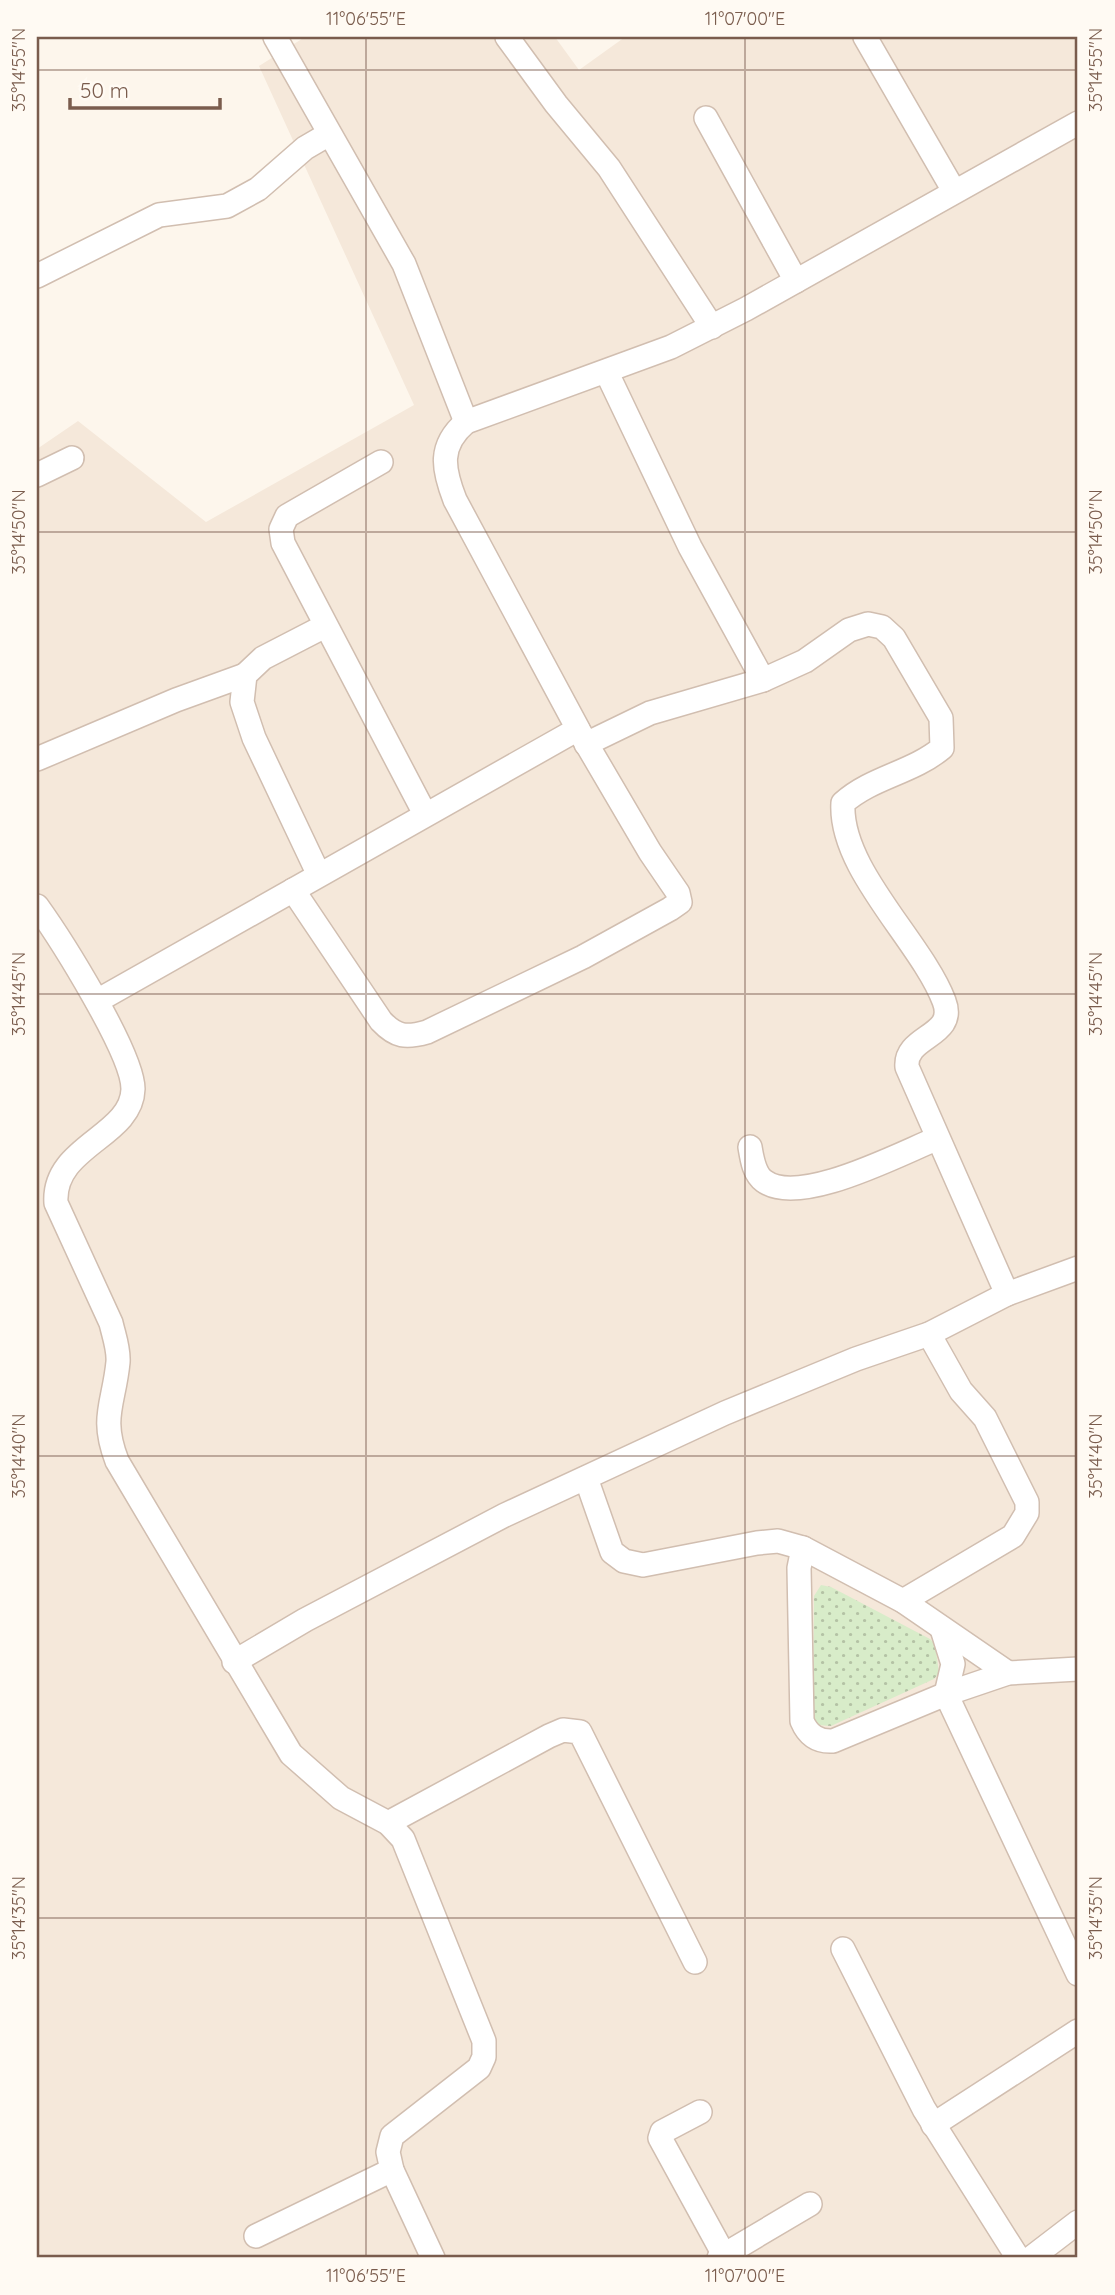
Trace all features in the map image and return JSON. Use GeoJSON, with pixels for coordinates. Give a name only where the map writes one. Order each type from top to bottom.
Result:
{"type":"FeatureCollection","features":[{"type":"Feature","properties":{"kind":"street"},"geometry":{"type":"LineString","coordinates":[[275,37],[404,264],[466,422]]}},
{"type":"Feature","properties":{"kind":"street"},"geometry":{"type":"LineString","coordinates":[[507,37],[556,104],[609,168],[712,327]]}},
{"type":"Feature","properties":{"kind":"street"},"geometry":{"type":"LineString","coordinates":[[865,37],[954,191]]}},
{"type":"Feature","properties":{"kind":"street"},"geometry":{"type":"LineString","coordinates":[[706,118],[796,281]]}},
{"type":"Feature","properties":{"kind":"street"},"geometry":{"type":"LineString","coordinates":[[293,890],[381,1021],[394,1034],[410,1037],[427,1032],[583,957],[680,902],[678,893],[650,852],[582,736],[477,542],[447,481],[443,461],[446,445],[466,422],[607,373],[712,327],[1078,123]]}},
{"type":"Feature","properties":{"kind":"street"},"geometry":{"type":"LineString","coordinates":[[37,276],[159,215],[227,206],[258,188],[304,148],[329,134]]}},
{"type":"Feature","properties":{"kind":"street"},"geometry":{"type":"LineString","coordinates":[[607,373],[690,547],[763,680]]}},
{"type":"Feature","properties":{"kind":"street"},"geometry":{"type":"LineString","coordinates":[[37,475],[72,458]]}},
{"type":"Feature","properties":{"kind":"street"},"geometry":{"type":"LineString","coordinates":[[381,462],[286,516],[281,529],[283,542],[325,626],[425,814]]}},
{"type":"Feature","properties":{"kind":"street"},"geometry":{"type":"LineString","coordinates":[[97,1001],[425,814],[582,736],[763,680],[805,661],[849,630],[868,624],[882,627],[894,638],[941,718],[942,748],[927,761],[859,788],[843,803],[842,821],[848,840],[883,903],[944,1001],[945,1022],[938,1031],[911,1048],[906,1057],[936,1139],[1007,1294]]}},
{"type":"Feature","properties":{"kind":"street"},"geometry":{"type":"LineString","coordinates":[[37,760],[176,700],[245,675],[263,658],[325,626]]}},
{"type":"Feature","properties":{"kind":"street"},"geometry":{"type":"LineString","coordinates":[[245,675],[242,702],[254,737],[318,873]]}},
{"type":"Feature","properties":{"kind":"street"},"geometry":{"type":"LineString","coordinates":[[37,906],[59,936],[97,1001],[128,1067],[133,1090],[127,1107],[116,1122],[46,1181],[111,1323],[118,1361],[107,1420],[117,1461],[291,1754],[341,1798],[388,1822],[402,1839],[484,2041],[484,2057],[479,2068],[393,2136],[388,2152],[393,2170],[433,2258]]}},
{"type":"Feature","properties":{"kind":"street"},"geometry":{"type":"LineString","coordinates":[[750,1147],[754,1167],[762,1180],[777,1188],[793,1189],[823,1184],[936,1139]]}},
{"type":"Feature","properties":{"kind":"street"},"geometry":{"type":"LineString","coordinates":[[234,1662],[317,1613],[505,1515],[725,1413],[856,1359],[929,1334],[1007,1294],[1078,1268]]}},
{"type":"Feature","properties":{"kind":"street"},"geometry":{"type":"LineString","coordinates":[[903,1601],[1013,1536],[1027,1513],[1027,1502],[985,1418],[961,1391],[929,1334]]}},
{"type":"Feature","properties":{"kind":"street"},"geometry":{"type":"LineString","coordinates":[[586,1478],[612,1552],[624,1561],[643,1565],[778,1541],[803,1548],[903,1601],[1009,1674]]}},
{"type":"Feature","properties":{"kind":"street"},"geometry":{"type":"LineString","coordinates":[[803,1548],[799,1568],[802,1713],[805,1729],[818,1739],[833,1741],[946,1694],[1009,1674],[1078,1669]]}},
{"type":"Feature","properties":{"kind":"street"},"geometry":{"type":"LineString","coordinates":[[942,1629],[953,1664],[946,1694],[1078,1974]]}},
{"type":"Feature","properties":{"kind":"street"},"geometry":{"type":"LineString","coordinates":[[388,1822],[549,1736],[571,1729],[580,1732],[695,1962]]}},
{"type":"Feature","properties":{"kind":"street"},"geometry":{"type":"LineString","coordinates":[[843,1949],[933,2125],[1018,2258]]}},
{"type":"Feature","properties":{"kind":"street"},"geometry":{"type":"LineString","coordinates":[[933,2125],[1078,2031]]}},
{"type":"Feature","properties":{"kind":"street"},"geometry":{"type":"LineString","coordinates":[[699,2112],[662,2132],[660,2138],[722,2257],[810,2204]]}},
{"type":"Feature","properties":{"kind":"street"},"geometry":{"type":"LineString","coordinates":[[256,2236],[393,2170]]}},
{"type":"Feature","properties":{"kind":"street"},"geometry":{"type":"LineString","coordinates":[[1031,2258],[1078,2222]]}},
{"type":"Feature","properties":{"kind":"shaded area"},"geometry":{"type":"Polygon","coordinates":[[[305,37],[555,37],[579,70],[625,37],[1078,37],[1078,2258],[37,2258],[37,449],[78,421],[206,522],[414,405],[259,66],[305,37]]]}},
{"type":"Feature","properties":{"kind":"green space"},"geometry":{"type":"Polygon","coordinates":[[[821,1585],[831,1587],[930,1639],[935,1644],[939,1673],[934,1679],[831,1726],[817,1725],[813,1717],[814,1596],[821,1585]]]}}]}
